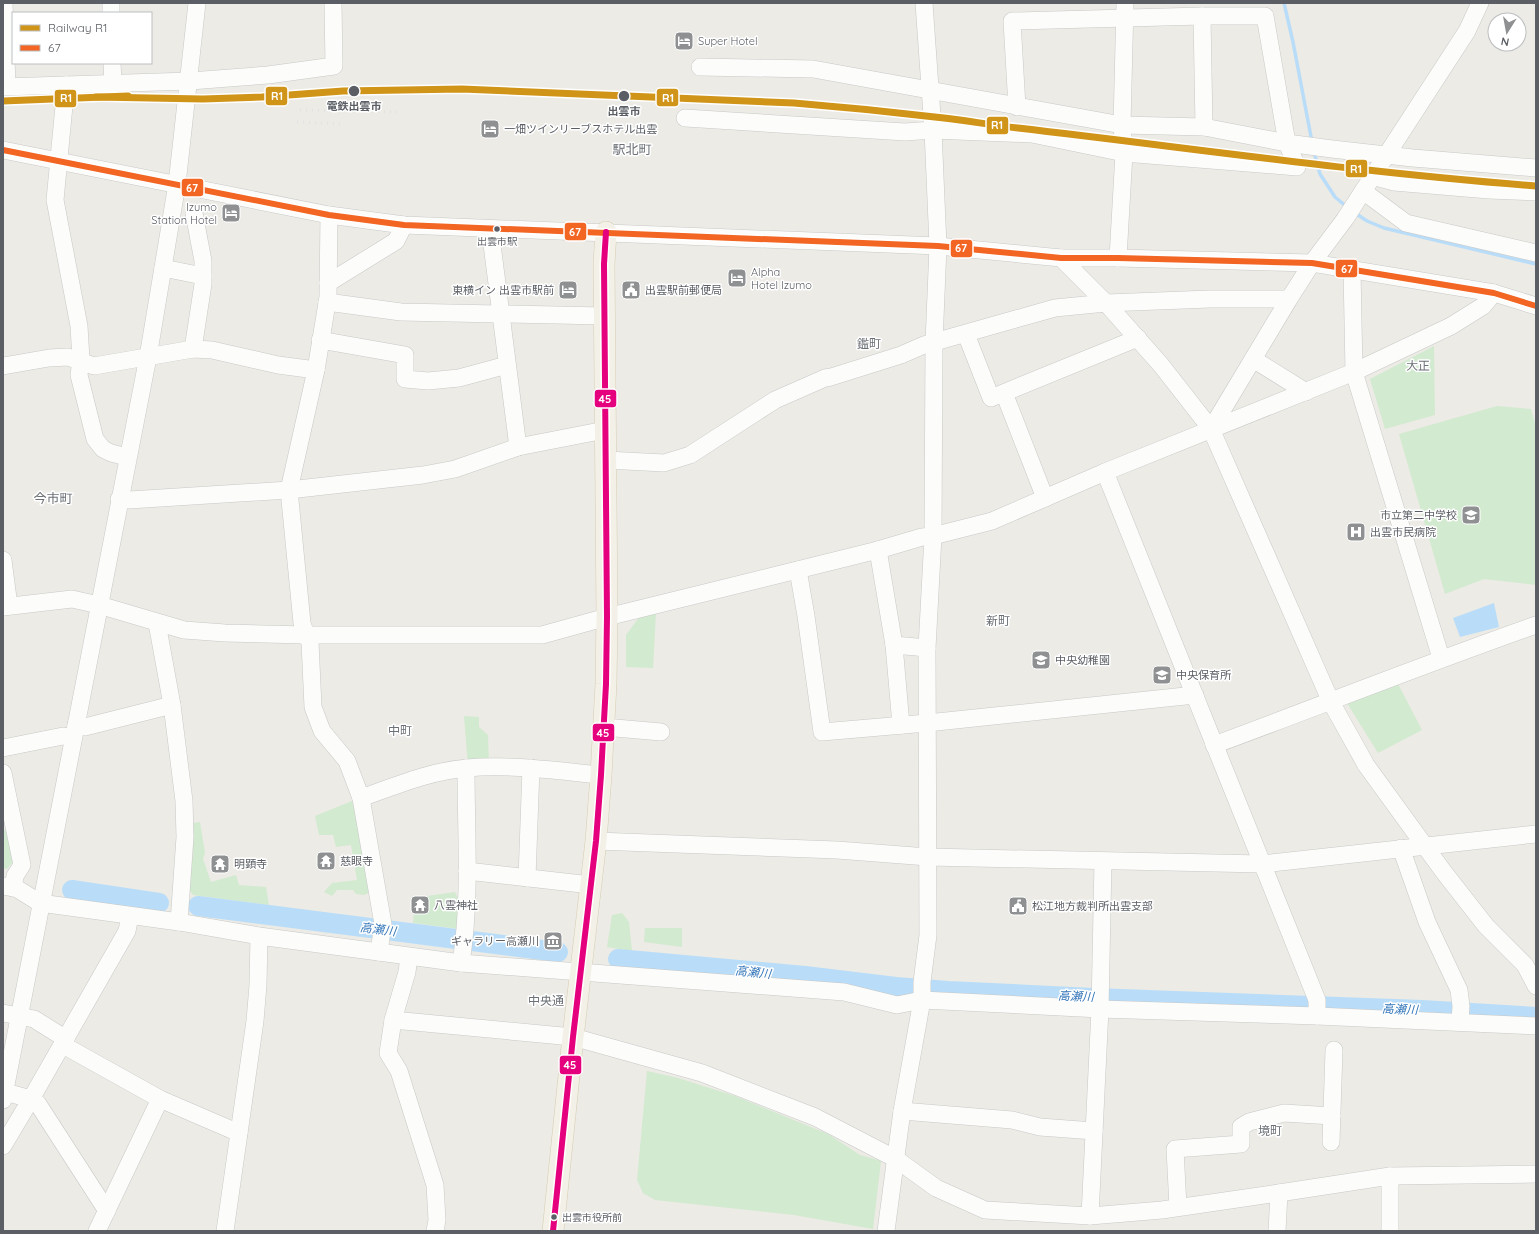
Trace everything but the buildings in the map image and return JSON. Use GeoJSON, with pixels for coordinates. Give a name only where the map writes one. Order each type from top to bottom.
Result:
{"type":"FeatureCollection","features":[{"type":"Feature","properties":{"kind":"main road"},"geometry":{"type":"LineString","coordinates":[[553,1231],[573,1037],[596,840],[604,727],[607,617],[604,316],[604,264],[606,232]]}},
{"type":"Feature","properties":{"kind":"street"},"geometry":{"type":"LineString","coordinates":[[4,3],[5,86],[190,81],[268,76],[334,66],[333,3]]}},
{"type":"Feature","properties":{"kind":"street"},"geometry":{"type":"LineString","coordinates":[[106,1211],[38,1104],[31,1099],[4,1096],[11,1014],[40,904],[75,732],[127,457],[148,357],[177,184],[190,81],[197,3]]}},
{"type":"Feature","properties":{"kind":"street"},"geometry":{"type":"LineString","coordinates":[[886,1231],[902,1111],[922,1000],[922,982],[928,935],[927,648],[932,536],[934,343],[938,246],[933,130],[924,3]]}},
{"type":"Feature","properties":{"kind":"street"},"geometry":{"type":"LineString","coordinates":[[1211,430],[1289,299],[1312,264],[1345,219],[1467,31],[1480,3]]}},
{"type":"Feature","properties":{"kind":"street"},"geometry":{"type":"LineString","coordinates":[[686,118],[905,132],[933,130],[1032,134],[1124,153],[1297,166],[1265,16],[1202,16],[1126,10],[1012,21],[1017,107]]}},
{"type":"Feature","properties":{"kind":"street"},"geometry":{"type":"LineString","coordinates":[[1118,258],[1124,153],[1122,125],[1126,10]]}},
{"type":"Feature","properties":{"kind":"street"},"geometry":{"type":"LineString","coordinates":[[1202,16],[1204,127]]}},
{"type":"Feature","properties":{"kind":"street"},"geometry":{"type":"LineString","coordinates":[[112,64],[113,84]]}},
{"type":"Feature","properties":{"kind":"street"},"geometry":{"type":"LineString","coordinates":[[700,67],[813,69],[1122,125],[1204,127],[1293,144],[1332,149],[1413,158],[1536,168]]}},
{"type":"Feature","properties":{"kind":"street"},"geometry":{"type":"LineString","coordinates":[[66,85],[56,200],[79,326],[81,360],[79,375],[95,438],[103,448],[111,453],[127,457]]}},
{"type":"Feature","properties":{"kind":"street"},"geometry":{"type":"LineString","coordinates":[[3,150],[329,215],[404,226],[606,232],[938,246],[1062,258],[1118,258],[1312,264],[1494,293],[1536,304]]}},
{"type":"Feature","properties":{"kind":"street"},"geometry":{"type":"LineString","coordinates":[[1372,176],[1394,182],[1489,190],[1536,192]]}},
{"type":"Feature","properties":{"kind":"street"},"geometry":{"type":"LineString","coordinates":[[1362,193],[1406,223],[1536,253]]}},
{"type":"Feature","properties":{"kind":"street"},"geometry":{"type":"LineString","coordinates":[[193,349],[203,284],[203,261],[194,213]]}},
{"type":"Feature","properties":{"kind":"street"},"geometry":{"type":"LineString","coordinates":[[329,215],[327,302],[316,370],[289,490],[302,623],[306,636],[310,642],[313,706],[322,730],[347,761],[361,798],[383,924],[379,952]]}},
{"type":"Feature","properties":{"kind":"street"},"geometry":{"type":"LineString","coordinates":[[328,283],[396,241],[404,226]]}},
{"type":"Feature","properties":{"kind":"street"},"geometry":{"type":"LineString","coordinates":[[490,229],[518,447]]}},
{"type":"Feature","properties":{"kind":"street"},"geometry":{"type":"LineString","coordinates":[[1062,258],[1138,338],[1161,365],[1211,430],[1332,702],[1366,765],[1423,846],[1486,926],[1525,965],[1536,986]]}},
{"type":"Feature","properties":{"kind":"street"},"geometry":{"type":"LineString","coordinates":[[163,268],[203,276]]}},
{"type":"Feature","properties":{"kind":"street"},"geometry":{"type":"LineString","coordinates":[[1352,270],[1354,372],[1441,658]]}},
{"type":"Feature","properties":{"kind":"street"},"geometry":{"type":"LineString","coordinates":[[3,560],[6,606],[72,599],[99,605],[184,630],[306,636],[542,635],[607,617],[878,550],[922,536],[932,536],[992,521],[1105,472],[1354,372],[1451,326],[1483,306],[1494,293]]}},
{"type":"Feature","properties":{"kind":"street"},"geometry":{"type":"LineString","coordinates":[[606,460],[664,463],[690,455],[775,400],[825,378],[934,343],[1055,308],[1106,303],[1210,299],[1289,299]]}},
{"type":"Feature","properties":{"kind":"street"},"geometry":{"type":"LineString","coordinates":[[327,302],[401,312],[604,316]]}},
{"type":"Feature","properties":{"kind":"street"},"geometry":{"type":"LineString","coordinates":[[966,334],[991,398],[1138,338]]}},
{"type":"Feature","properties":{"kind":"street"},"geometry":{"type":"LineString","coordinates":[[320,340],[405,355],[405,379],[428,381],[460,378],[507,365]]}},
{"type":"Feature","properties":{"kind":"street"},"geometry":{"type":"LineString","coordinates":[[3,366],[49,358],[68,357],[81,360],[94,366],[193,349],[212,350],[278,365],[316,370]]}},
{"type":"Feature","properties":{"kind":"street"},"geometry":{"type":"LineString","coordinates":[[1253,359],[1306,392]]}},
{"type":"Feature","properties":{"kind":"street"},"geometry":{"type":"LineString","coordinates":[[1004,393],[1045,498]]}},
{"type":"Feature","properties":{"kind":"street"},"geometry":{"type":"LineString","coordinates":[[119,499],[128,500],[289,490],[423,475],[455,469],[518,447],[605,430]]}},
{"type":"Feature","properties":{"kind":"street"},"geometry":{"type":"LineString","coordinates":[[1105,472],[1317,1000],[1317,1016]]}},
{"type":"Feature","properties":{"kind":"street"},"geometry":{"type":"LineString","coordinates":[[878,550],[894,645],[901,726]]}},
{"type":"Feature","properties":{"kind":"street"},"geometry":{"type":"LineString","coordinates":[[798,570],[822,732],[901,726],[1195,695]]}},
{"type":"Feature","properties":{"kind":"street"},"geometry":{"type":"LineString","coordinates":[[157,623],[172,705],[184,801],[185,830],[179,922]]}},
{"type":"Feature","properties":{"kind":"street"},"geometry":{"type":"LineString","coordinates":[[1214,745],[1332,702],[1441,658],[1536,625]]}},
{"type":"Feature","properties":{"kind":"street"},"geometry":{"type":"LineString","coordinates":[[894,645],[927,648]]}},
{"type":"Feature","properties":{"kind":"street"},"geometry":{"type":"LineString","coordinates":[[3,748],[64,736],[85,727],[172,705]]}},
{"type":"Feature","properties":{"kind":"street"},"geometry":{"type":"LineString","coordinates":[[604,727],[661,732]]}},
{"type":"Feature","properties":{"kind":"street"},"geometry":{"type":"LineString","coordinates":[[361,798],[423,777],[466,768],[530,768],[601,775]]}},
{"type":"Feature","properties":{"kind":"street"},"geometry":{"type":"LineString","coordinates":[[461,963],[466,934],[466,768]]}},
{"type":"Feature","properties":{"kind":"street"},"geometry":{"type":"LineString","coordinates":[[526,878],[530,768]]}},
{"type":"Feature","properties":{"kind":"street"},"geometry":{"type":"LineString","coordinates":[[3,773],[22,865],[8,887],[16,888],[40,904],[179,922],[259,936],[410,957],[461,963],[581,973],[844,992],[897,1005],[922,1000],[1100,1009],[1460,1021],[1536,1026]]}},
{"type":"Feature","properties":{"kind":"street"},"geometry":{"type":"LineString","coordinates":[[596,840],[837,850],[928,857],[1262,864],[1536,834]]}},
{"type":"Feature","properties":{"kind":"street"},"geometry":{"type":"LineString","coordinates":[[1401,848],[1427,922],[1459,990],[1461,1006],[1460,1021]]}},
{"type":"Feature","properties":{"kind":"street"},"geometry":{"type":"LineString","coordinates":[[1090,1216],[1100,1009],[1103,861]]}},
{"type":"Feature","properties":{"kind":"street"},"geometry":{"type":"LineString","coordinates":[[467,871],[591,885]]}},
{"type":"Feature","properties":{"kind":"street"},"geometry":{"type":"LineString","coordinates":[[3,1146],[64,1042],[126,931],[130,916]]}},
{"type":"Feature","properties":{"kind":"street"},"geometry":{"type":"LineString","coordinates":[[225,1231],[255,1021],[258,985],[259,936]]}},
{"type":"Feature","properties":{"kind":"street"},"geometry":{"type":"LineString","coordinates":[[410,957],[393,1020],[388,1053],[399,1070],[435,1185],[437,1220],[435,1231]]}},
{"type":"Feature","properties":{"kind":"street"},"geometry":{"type":"LineString","coordinates":[[11,1014],[34,1019],[64,1042],[160,1099],[239,1133]]}},
{"type":"Feature","properties":{"kind":"street"},"geometry":{"type":"LineString","coordinates":[[393,1020],[573,1037],[702,1073],[815,1117],[896,1159],[936,1188],[985,1210],[1090,1216],[1178,1207],[1390,1176],[1536,1174]]}},
{"type":"Feature","properties":{"kind":"street"},"geometry":{"type":"LineString","coordinates":[[1331,1142],[1334,1050]]}},
{"type":"Feature","properties":{"kind":"street"},"geometry":{"type":"LineString","coordinates":[[97,1231],[160,1099]]}},
{"type":"Feature","properties":{"kind":"street"},"geometry":{"type":"LineString","coordinates":[[902,1111],[1012,1120],[1040,1127],[1094,1131]]}},
{"type":"Feature","properties":{"kind":"street"},"geometry":{"type":"LineString","coordinates":[[1178,1207],[1175,1149],[1241,1144],[1241,1127],[1249,1122],[1284,1113],[1332,1116]]}},
{"type":"Feature","properties":{"kind":"street"},"geometry":{"type":"LineString","coordinates":[[1390,1176],[1390,1231]]}},
{"type":"Feature","properties":{"kind":"street"},"geometry":{"type":"LineString","coordinates":[[1277,1231],[1280,1193]]}},
{"type":"Feature","properties":{"kind":"green space"},"geometry":{"type":"Polygon","coordinates":[[[1434,346],[1435,415],[1385,429],[1370,379],[1434,346]]]}},
{"type":"Feature","properties":{"kind":"green space"},"geometry":{"type":"Polygon","coordinates":[[[1497,406],[1531,409],[1536,426],[1536,585],[1484,579],[1445,594],[1399,434],[1497,406]]]}},
{"type":"Feature","properties":{"kind":"green space"},"geometry":{"type":"Polygon","coordinates":[[[656,612],[653,668],[626,667],[626,635],[640,616],[656,612]]]}},
{"type":"Feature","properties":{"kind":"green space"},"geometry":{"type":"Polygon","coordinates":[[[1397,682],[1422,730],[1378,753],[1347,703],[1397,682]]]}},
{"type":"Feature","properties":{"kind":"green space"},"geometry":{"type":"Polygon","coordinates":[[[464,716],[479,717],[479,727],[488,735],[489,765],[468,766],[464,716]]]}},
{"type":"Feature","properties":{"kind":"green space"},"geometry":{"type":"Polygon","coordinates":[[[352,801],[364,848],[372,891],[364,895],[356,894],[353,890],[337,890],[332,896],[324,892],[332,883],[357,880],[351,845],[336,847],[333,835],[319,835],[315,816],[352,801]]]}},
{"type":"Feature","properties":{"kind":"green space"},"geometry":{"type":"Polygon","coordinates":[[[200,822],[205,853],[203,859],[211,882],[236,875],[239,885],[266,887],[269,905],[193,895],[188,888],[193,854],[193,823],[200,822]]]}},
{"type":"Feature","properties":{"kind":"green space"},"geometry":{"type":"Polygon","coordinates":[[[3,830],[8,831],[15,859],[7,869],[3,868],[3,830]]]}},
{"type":"Feature","properties":{"kind":"green space"},"geometry":{"type":"Polygon","coordinates":[[[455,892],[459,902],[460,929],[413,923],[414,911],[427,896],[455,892]]]}},
{"type":"Feature","properties":{"kind":"green space"},"geometry":{"type":"Polygon","coordinates":[[[622,913],[629,922],[632,951],[607,947],[612,915],[622,913]]]}},
{"type":"Feature","properties":{"kind":"green space"},"geometry":{"type":"Polygon","coordinates":[[[645,928],[682,928],[682,947],[644,942],[645,928]]]}},
{"type":"Feature","properties":{"kind":"green space"},"geometry":{"type":"Polygon","coordinates":[[[647,1071],[678,1078],[735,1096],[828,1134],[860,1155],[881,1161],[873,1229],[794,1215],[655,1200],[643,1193],[637,1180],[647,1071]]]}},
{"type":"Feature","properties":{"kind":"water"},"geometry":{"type":"Polygon","coordinates":[[[1494,603],[1499,627],[1460,637],[1453,618],[1494,603]]]}},
{"type":"Feature","properties":{"kind":"waterway"},"geometry":{"type":"LineString","coordinates":[[1284,3],[1312,142]]}},
{"type":"Feature","properties":{"kind":"waterway"},"geometry":{"type":"LineString","coordinates":[[1314,152],[1320,174],[1335,197],[1347,207]]}},
{"type":"Feature","properties":{"kind":"waterway"},"geometry":{"type":"LineString","coordinates":[[1355,213],[1367,221],[1384,228],[1536,264]]}},
{"type":"Feature","properties":{"kind":"waterway","name":"高瀬川"},"geometry":{"type":"LineString","coordinates":[[72,890],[159,903]]}},
{"type":"Feature","properties":{"kind":"waterway","name":"高瀬川"},"geometry":{"type":"LineString","coordinates":[[198,906],[558,952]]}},
{"type":"Feature","properties":{"kind":"waterway","name":"高瀬川"},"geometry":{"type":"LineString","coordinates":[[618,959],[948,991],[1422,1010],[1536,1017]]}},
{"type":"Feature","properties":{"kind":"railway"},"geometry":{"type":"LineString","coordinates":[[262,97],[343,91],[462,89],[794,103],[961,120],[1016,128]]}},
{"type":"Feature","properties":{"kind":"railway"},"geometry":{"type":"LineString","coordinates":[[300,110],[398,112]]}},
{"type":"Feature","properties":{"kind":"railway"},"geometry":{"type":"LineString","coordinates":[[297,122],[344,124]]}},
{"type":"Feature","properties":{"kind":"rail line","name":"R1"},"geometry":{"type":"LineString","coordinates":[[96,97],[203,99],[262,97],[343,91],[462,89],[794,103],[925,116],[1342,167],[1471,181],[1536,186]]}},
{"type":"Feature","properties":{"kind":"rail line","name":"R1"},"geometry":{"type":"LineString","coordinates":[[3,101],[128,96]]}},
{"type":"Feature","properties":{"kind":"transit line","name":"67"},"geometry":{"type":"LineString","coordinates":[[3,150],[329,215],[404,225],[938,246],[1061,258],[1312,263],[1494,293],[1536,306]]}},
{"type":"Feature","properties":{"kind":"transit line","name":"45"},"geometry":{"type":"LineString","coordinates":[[553,1231],[573,1037],[596,841],[606,684],[607,617],[604,264],[606,232]]}},
{"type":"Feature","properties":{"kind":"place","name":"Super Hotel"},"geometry":{"type":"Point","coordinates":[684,41]}},
{"type":"Feature","properties":{"kind":"place","name":"電鉄出雲市"},"geometry":{"type":"Point","coordinates":[354,91]}},
{"type":"Feature","properties":{"kind":"place","name":"出雲市"},"geometry":{"type":"Point","coordinates":[624,96]}},
{"type":"Feature","properties":{"kind":"place","name":"一畑ツインリーブスホテル出雲"},"geometry":{"type":"Point","coordinates":[490,129]}},
{"type":"Feature","properties":{"kind":"place","name":"Izumo Station Hotel"},"geometry":{"type":"Point","coordinates":[231,213]}},
{"type":"Feature","properties":{"kind":"place","name":"出雲市駅"},"geometry":{"type":"Point","coordinates":[497,229]}},
{"type":"Feature","properties":{"kind":"place","name":"Alpha Hotel Izumo"},"geometry":{"type":"Point","coordinates":[737,278]}},
{"type":"Feature","properties":{"kind":"place","name":"東横イン 出雲市駅前"},"geometry":{"type":"Point","coordinates":[568,290]}},
{"type":"Feature","properties":{"kind":"place","name":"出雲駅前郵便局"},"geometry":{"type":"Point","coordinates":[631,290]}},
{"type":"Feature","properties":{"kind":"place","name":"市立第二中学校"},"geometry":{"type":"Point","coordinates":[1471,515]}},
{"type":"Feature","properties":{"kind":"place","name":"出雲市民病院"},"geometry":{"type":"Point","coordinates":[1356,532]}},
{"type":"Feature","properties":{"kind":"place","name":"中央幼稚園"},"geometry":{"type":"Point","coordinates":[1041,660]}},
{"type":"Feature","properties":{"kind":"place","name":"中央保育所"},"geometry":{"type":"Point","coordinates":[1162,675]}},
{"type":"Feature","properties":{"kind":"place","name":"慈眼寺"},"geometry":{"type":"Point","coordinates":[326,861]}},
{"type":"Feature","properties":{"kind":"place","name":"明顕寺"},"geometry":{"type":"Point","coordinates":[220,864]}},
{"type":"Feature","properties":{"kind":"place","name":"八雲神社"},"geometry":{"type":"Point","coordinates":[420,905]}},
{"type":"Feature","properties":{"kind":"place","name":"松江地方裁判所出雲支部"},"geometry":{"type":"Point","coordinates":[1018,906]}},
{"type":"Feature","properties":{"kind":"place","name":"ギャラリー高瀬川"},"geometry":{"type":"Point","coordinates":[553,941]}},
{"type":"Feature","properties":{"kind":"place","name":"出雲市役所前"},"geometry":{"type":"Point","coordinates":[554,1217]}},
{"type":"Feature","properties":{"kind":"district","name":"駅北町"},"geometry":{"type":"Point","coordinates":[632,149]}},
{"type":"Feature","properties":{"kind":"district","name":"鑑町"},"geometry":{"type":"Point","coordinates":[869,343]}},
{"type":"Feature","properties":{"kind":"district","name":"大正"},"geometry":{"type":"Point","coordinates":[1418,365]}},
{"type":"Feature","properties":{"kind":"district","name":"今市町"},"geometry":{"type":"Point","coordinates":[53,498]}},
{"type":"Feature","properties":{"kind":"district","name":"新町"},"geometry":{"type":"Point","coordinates":[998,620]}},
{"type":"Feature","properties":{"kind":"district","name":"中町"},"geometry":{"type":"Point","coordinates":[400,730]}},
{"type":"Feature","properties":{"kind":"district","name":"中央通"},"geometry":{"type":"Point","coordinates":[546,1000]}},
{"type":"Feature","properties":{"kind":"district","name":"境町"},"geometry":{"type":"Point","coordinates":[1270,1130]}}]}
